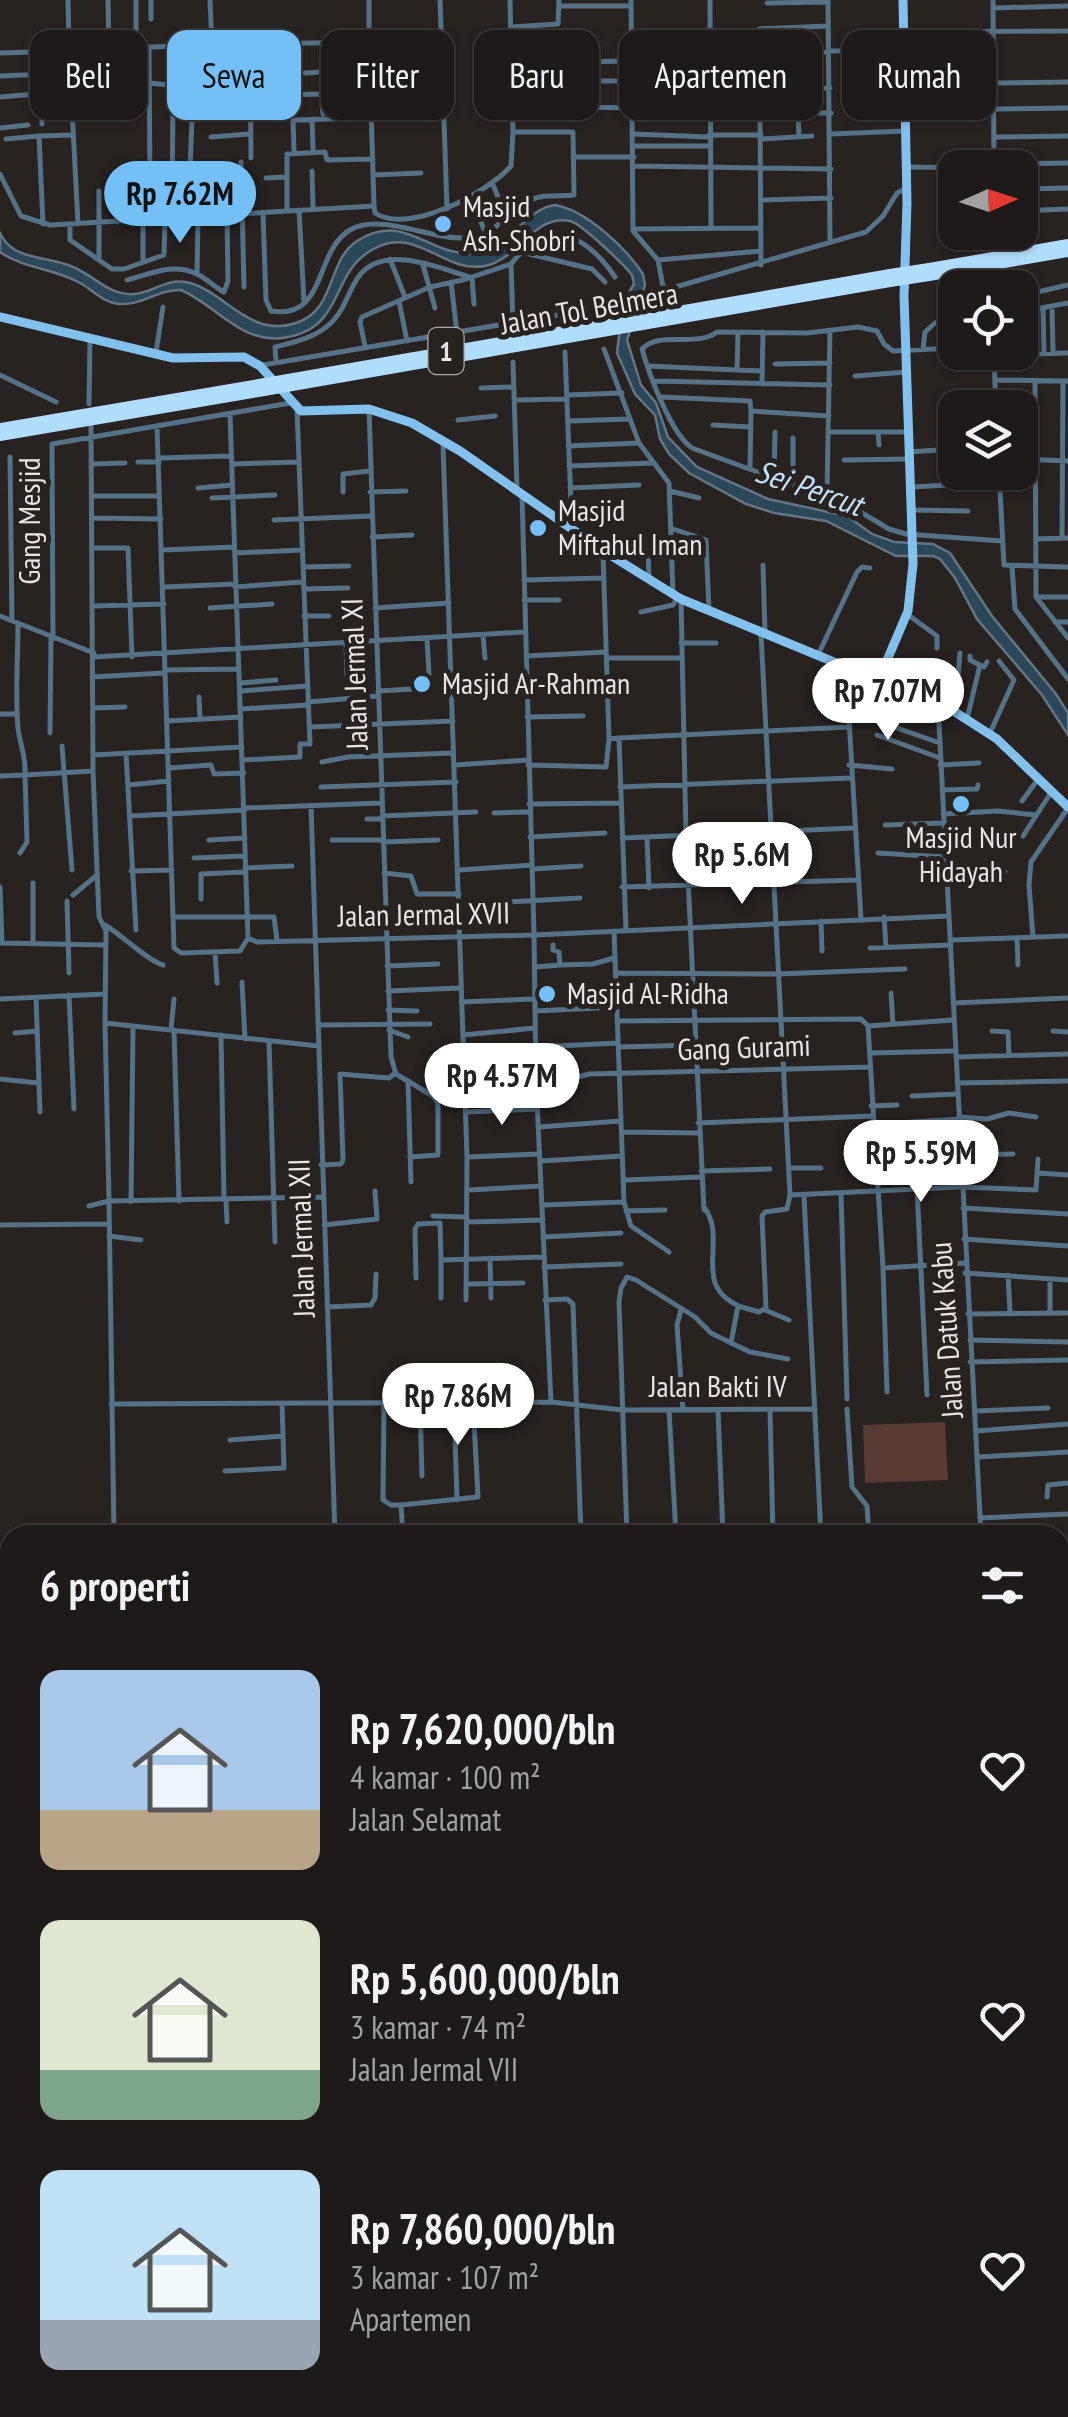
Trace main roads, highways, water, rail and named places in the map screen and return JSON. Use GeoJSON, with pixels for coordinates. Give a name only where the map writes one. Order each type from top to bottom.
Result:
{"type":"FeatureCollection","features":[{"type":"Feature","properties":{"kind":"highway","name":"Jalan Tol Belmera"},"geometry":{"type":"LineString","coordinates":[[929,272],[1068,244]]}},
{"type":"Feature","properties":{"kind":"highway","name":"Jalan Tol Belmera"},"geometry":{"type":"LineString","coordinates":[[0,436],[890,278],[1068,252]]}},
{"type":"Feature","properties":{"kind":"highway","name":"Jalan Tol Belmera"},"geometry":{"type":"LineString","coordinates":[[0,428],[262,388]]}},
{"type":"Feature","properties":{"kind":"main road"},"geometry":{"type":"LineString","coordinates":[[878,679],[907,614],[910,564],[906,432],[909,231],[903,0]]}},
{"type":"Feature","properties":{"kind":"main road"},"geometry":{"type":"LineString","coordinates":[[0,317],[184,359],[238,356],[260,366],[294,406],[316,413],[368,409],[402,419],[443,441],[677,597],[938,702],[967,718],[990,733],[1068,807]]}},
{"type":"Feature","properties":{"kind":"water","name":"Sei Percut"},"geometry":{"type":"Polygon","coordinates":[[[555,205],[579,214],[604,232],[643,274],[645,285],[627,340],[641,385],[656,403],[668,437],[697,467],[768,499],[847,516],[872,534],[894,542],[933,544],[950,553],[992,616],[1056,694],[1068,713],[1068,735],[1042,695],[977,619],[940,559],[896,556],[826,521],[746,504],[689,473],[669,454],[660,439],[655,415],[635,394],[617,353],[623,303],[634,284],[632,275],[575,223],[546,224],[497,262],[485,266],[455,263],[415,245],[386,244],[357,262],[317,325],[282,338],[253,335],[181,290],[129,304],[115,303],[70,278],[0,252],[0,233],[15,250],[73,267],[117,292],[141,293],[171,282],[185,282],[212,293],[250,319],[279,326],[309,317],[325,297],[347,250],[374,233],[403,232],[457,252],[485,251],[534,214],[555,205]]]}},
{"type":"Feature","properties":{"kind":"place","name":"Masjid Ash-Shobri"},"geometry":{"type":"Point","coordinates":[443,224]}},
{"type":"Feature","properties":{"kind":"place","name":"Masjid Miftahul Iman"},"geometry":{"type":"Point","coordinates":[538,528]}},
{"type":"Feature","properties":{"kind":"place","name":"Masjid Ar-Rahman"},"geometry":{"type":"Point","coordinates":[422,684]}},
{"type":"Feature","properties":{"kind":"place","name":"Masjid Nur Hidayah"},"geometry":{"type":"Point","coordinates":[961,804]}},
{"type":"Feature","properties":{"kind":"place","name":"Masjid Al-Ridha"},"geometry":{"type":"Point","coordinates":[547,994]}}]}
